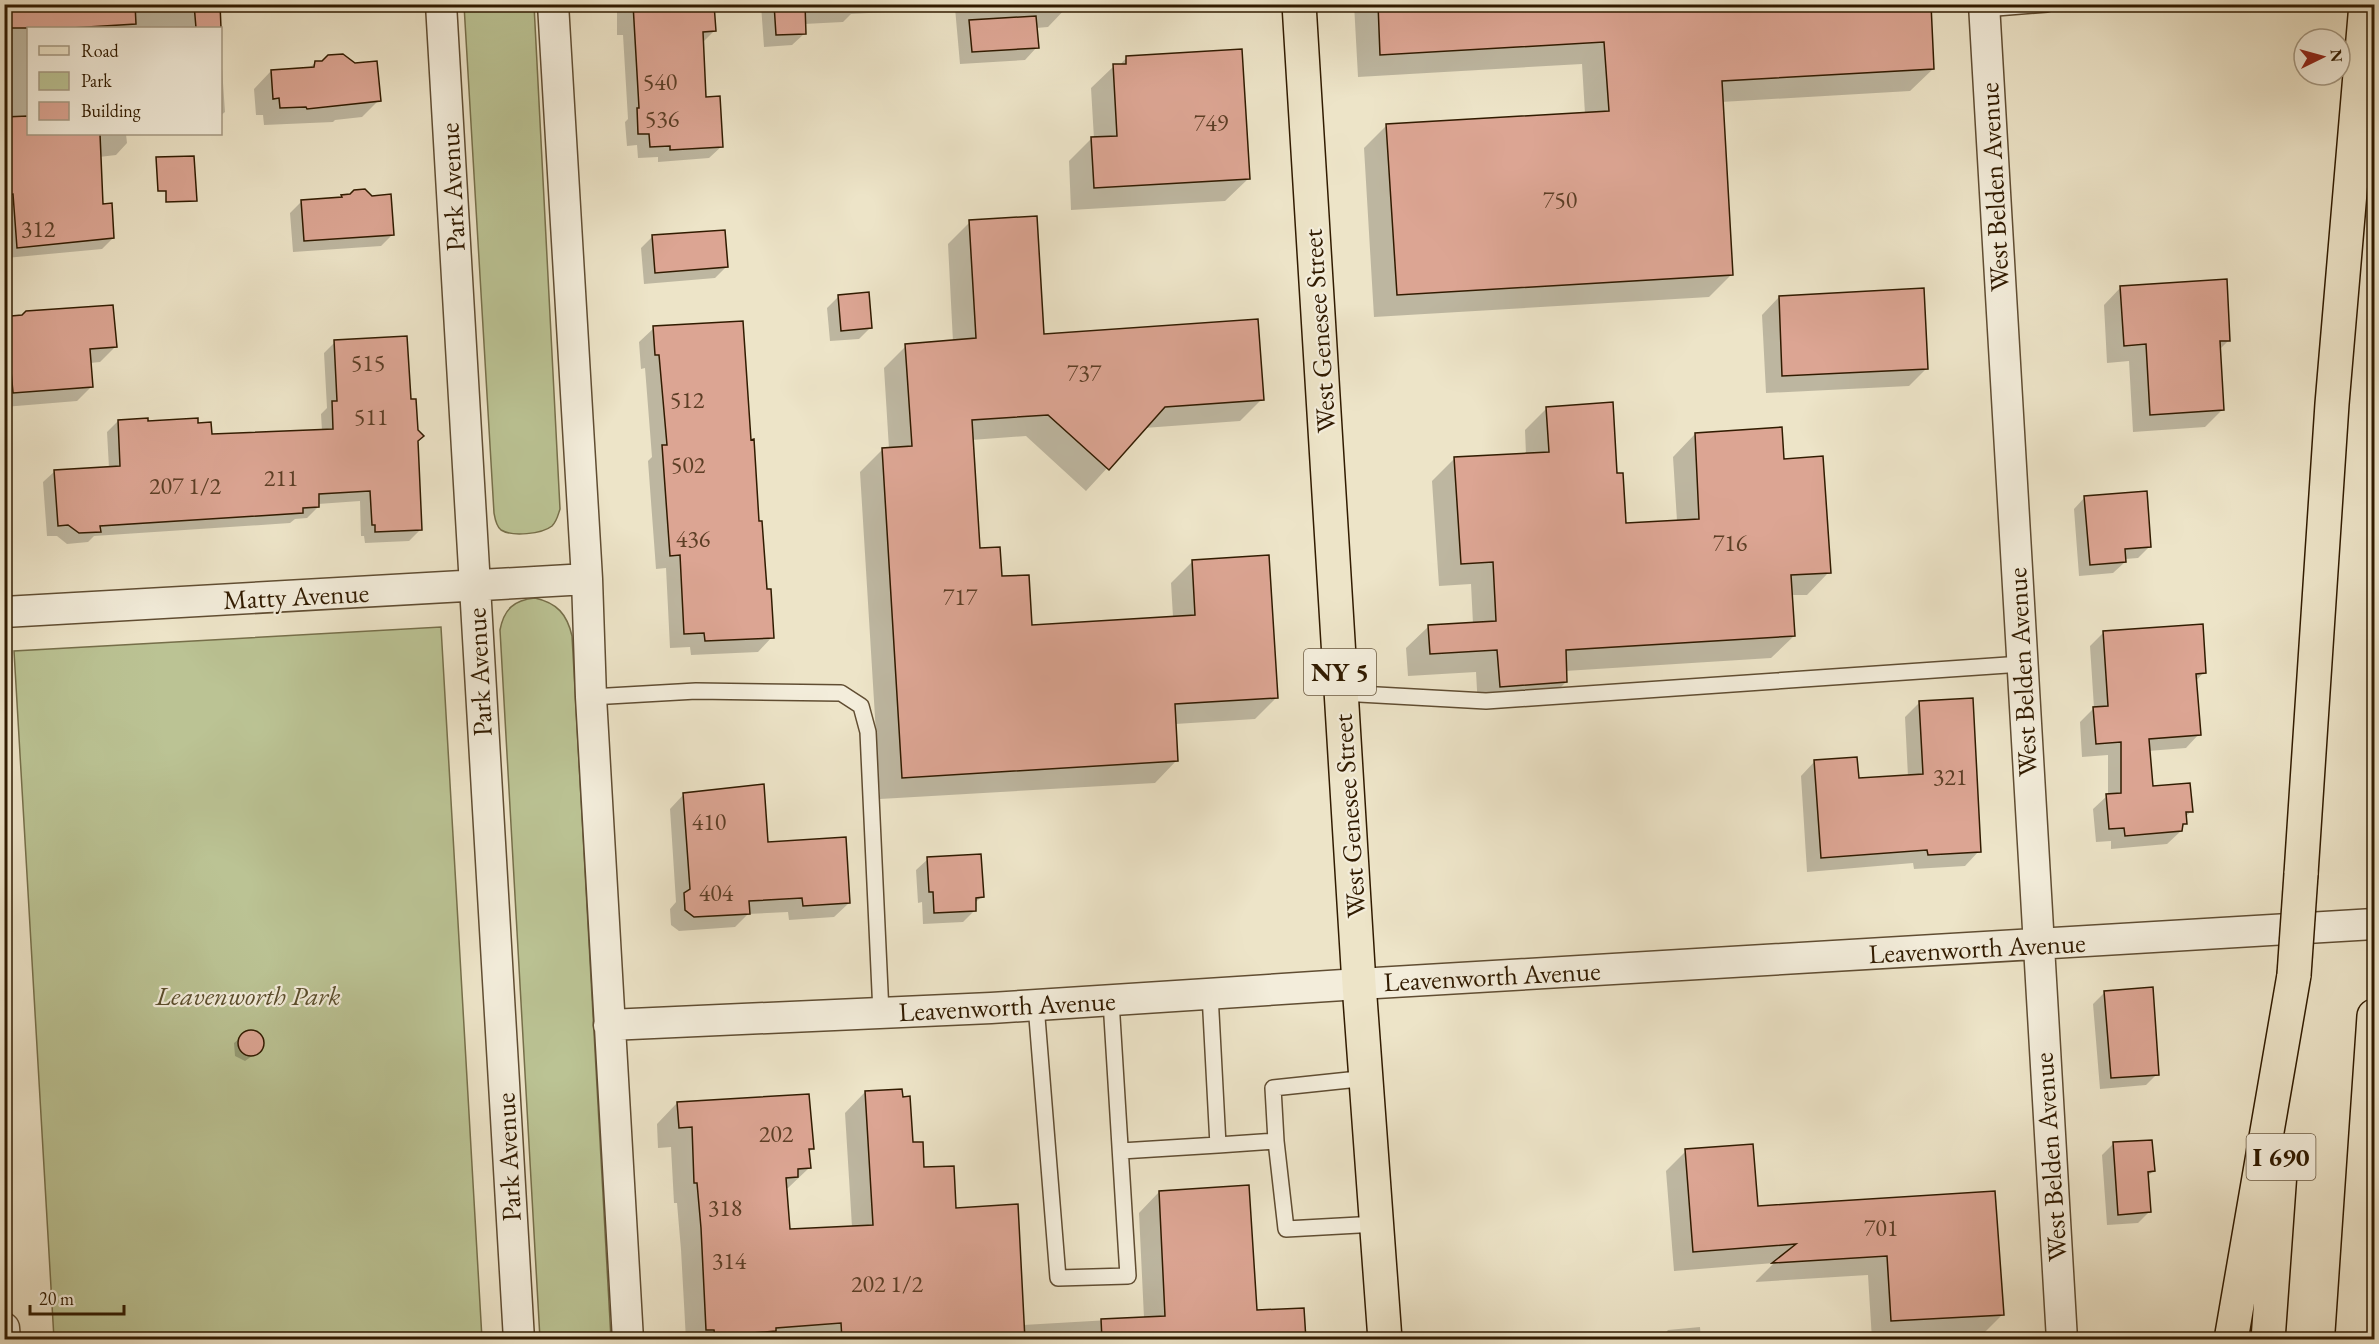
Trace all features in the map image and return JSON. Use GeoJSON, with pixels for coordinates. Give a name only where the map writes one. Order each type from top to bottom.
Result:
{"type":"FeatureCollection","features":[{"type":"Feature","properties":{"kind":"main road","name":"West Genesee Street"},"geometry":{"type":"LineString","coordinates":[[1299,4],[1359,984],[1368,1078],[1385,1340]]}},
{"type":"Feature","properties":{"kind":"main road","name":"I 690"},"geometry":{"type":"LineString","coordinates":[[2268,1340],[2332,404],[2366,4]]}},
{"type":"Feature","properties":{"kind":"main road"},"geometry":{"type":"LineString","coordinates":[[2231,1340],[2294,975]]}},
{"type":"Feature","properties":{"kind":"main road"},"geometry":{"type":"LineString","coordinates":[[2352,1329],[2374,1016]]}},
{"type":"Feature","properties":{"kind":"street","name":"Park Avenue"},"geometry":{"type":"LineString","coordinates":[[441,4],[519,1340]]}},
{"type":"Feature","properties":{"kind":"street"},"geometry":{"type":"LineString","coordinates":[[553,4],[628,1340]]}},
{"type":"Feature","properties":{"kind":"street","name":"West Belden Avenue"},"geometry":{"type":"LineString","coordinates":[[1984,7],[2037,945],[2062,1340]]}},
{"type":"Feature","properties":{"kind":"street","name":"Matty Avenue"},"geometry":{"type":"LineString","coordinates":[[4,612],[587,579]]}},
{"type":"Feature","properties":{"kind":"street","name":"Leavenworth Avenue"},"geometry":{"type":"LineString","coordinates":[[609,1025],[1111,1001],[1359,984],[2374,924]]}},
{"type":"Feature","properties":{"kind":"street"},"geometry":{"type":"LineString","coordinates":[[4,1328],[5,1340]]}},
{"type":"Feature","properties":{"kind":"lane"},"geometry":{"type":"LineString","coordinates":[[1984,7],[2047,4]]}},
{"type":"Feature","properties":{"kind":"lane"},"geometry":{"type":"LineString","coordinates":[[1341,693],[1486,701],[2022,664]]}},
{"type":"Feature","properties":{"kind":"lane"},"geometry":{"type":"LineString","coordinates":[[591,697],[696,691],[841,693],[861,706],[868,732],[881,1013]]}},
{"type":"Feature","properties":{"kind":"lane"},"geometry":{"type":"LineString","coordinates":[[1210,994],[1218,1144]]}},
{"type":"Feature","properties":{"kind":"lane"},"geometry":{"type":"LineString","coordinates":[[1036,1005],[1058,1278],[1128,1276],[1111,1001]]}},
{"type":"Feature","properties":{"kind":"lane"},"geometry":{"type":"LineString","coordinates":[[1368,1078],[1274,1088],[1276,1141],[1286,1228],[1377,1224]]}},
{"type":"Feature","properties":{"kind":"lane"},"geometry":{"type":"LineString","coordinates":[[1120,1151],[1276,1141]]}},
{"type":"Feature","properties":{"kind":"green space"},"geometry":{"type":"Polygon","coordinates":[[[464,5],[534,5],[560,509],[552,526],[527,534],[501,530],[494,513],[464,5]]]}},
{"type":"Feature","properties":{"kind":"green space"},"geometry":{"type":"Polygon","coordinates":[[[535,598],[555,606],[560,611],[567,621],[572,636],[611,1339],[540,1339],[500,630],[504,616],[511,607],[521,601],[535,598]]]}},
{"type":"Feature","properties":{"kind":"green space","name":"Leavenworth Park"},"geometry":{"type":"Polygon","coordinates":[[[441,627],[482,1339],[54,1339],[14,651],[441,627]]]}},
{"type":"Feature","properties":{"kind":"building"},"geometry":{"type":"Polygon","coordinates":[[[6,4],[135,4],[136,24],[8,28],[6,4]]]}},
{"type":"Feature","properties":{"kind":"building"},"geometry":{"type":"Polygon","coordinates":[[[194,4],[220,4],[221,27],[196,27],[194,4]]]}},
{"type":"Feature","properties":{"kind":"building"},"geometry":{"type":"Polygon","coordinates":[[[633,4],[714,4],[716,31],[703,32],[706,97],[720,96],[723,147],[670,150],[670,146],[650,147],[649,134],[638,134],[637,108],[639,108],[633,4]]]}},
{"type":"Feature","properties":{"kind":"building"},"geometry":{"type":"Polygon","coordinates":[[[774,4],[805,4],[806,34],[776,35],[774,4]]]}},
{"type":"Feature","properties":{"kind":"building"},"geometry":{"type":"Polygon","coordinates":[[[1378,4],[1931,4],[1934,69],[1722,81],[1733,275],[1397,295],[1386,124],[1609,111],[1604,42],[1380,55],[1378,4]]]}},
{"type":"Feature","properties":{"kind":"building"},"geometry":{"type":"Polygon","coordinates":[[[1036,16],[1039,48],[972,52],[969,20],[1036,16]]]}},
{"type":"Feature","properties":{"kind":"building"},"geometry":{"type":"Polygon","coordinates":[[[1242,49],[1250,179],[1094,188],[1091,137],[1117,136],[1113,64],[1126,64],[1126,56],[1242,49]]]}},
{"type":"Feature","properties":{"kind":"building"},"geometry":{"type":"Polygon","coordinates":[[[343,54],[355,63],[377,61],[381,101],[307,109],[306,107],[280,108],[279,98],[273,99],[271,70],[314,67],[315,61],[322,61],[328,55],[343,54]]]}},
{"type":"Feature","properties":{"kind":"building"},"geometry":{"type":"Polygon","coordinates":[[[27,116],[27,135],[100,135],[103,204],[112,203],[114,238],[17,248],[13,194],[6,195],[4,117],[27,116]]]}},
{"type":"Feature","properties":{"kind":"building"},"geometry":{"type":"Polygon","coordinates":[[[194,156],[197,201],[166,202],[166,191],[158,191],[156,157],[194,156]]]}},
{"type":"Feature","properties":{"kind":"building"},"geometry":{"type":"Polygon","coordinates":[[[365,189],[372,196],[391,194],[394,235],[304,241],[301,200],[342,197],[341,195],[350,194],[354,190],[365,189]]]}},
{"type":"Feature","properties":{"kind":"building"},"geometry":{"type":"Polygon","coordinates":[[[1037,216],[1044,334],[1258,319],[1264,400],[1165,407],[1109,470],[1048,415],[972,420],[980,548],[1000,547],[1002,576],[1029,575],[1032,625],[1195,615],[1192,560],[1269,555],[1278,698],[1175,704],[1178,761],[902,778],[882,448],[912,446],[905,344],[976,338],[969,220],[1037,216]]]}},
{"type":"Feature","properties":{"kind":"building"},"geometry":{"type":"Polygon","coordinates":[[[725,230],[728,267],[655,273],[652,235],[725,230]]]}},
{"type":"Feature","properties":{"kind":"building"},"geometry":{"type":"Polygon","coordinates":[[[2227,279],[2230,341],[2220,341],[2224,410],[2150,415],[2146,344],[2124,346],[2120,286],[2227,279]]]}},
{"type":"Feature","properties":{"kind":"building"},"geometry":{"type":"Polygon","coordinates":[[[1924,288],[1928,369],[1782,376],[1779,296],[1924,288]]]}},
{"type":"Feature","properties":{"kind":"building"},"geometry":{"type":"Polygon","coordinates":[[[869,292],[872,328],[841,331],[838,295],[869,292]]]}},
{"type":"Feature","properties":{"kind":"building"},"geometry":{"type":"Polygon","coordinates":[[[113,305],[117,347],[90,349],[93,387],[13,393],[9,349],[6,349],[4,336],[11,316],[22,315],[26,311],[113,305]]]}},
{"type":"Feature","properties":{"kind":"building"},"geometry":{"type":"Polygon","coordinates":[[[743,321],[751,440],[754,439],[759,521],[762,521],[767,589],[771,589],[774,638],[705,641],[704,633],[684,634],[680,555],[670,556],[662,445],[667,445],[659,355],[655,355],[653,326],[743,321]]]}},
{"type":"Feature","properties":{"kind":"building"},"geometry":{"type":"Polygon","coordinates":[[[407,336],[411,399],[416,399],[418,430],[424,436],[418,441],[422,530],[375,532],[375,525],[372,525],[370,491],[319,494],[319,507],[303,508],[303,513],[100,526],[101,532],[79,533],[68,525],[58,526],[54,470],[120,466],[118,420],[198,418],[198,423],[211,422],[212,434],[333,429],[332,401],[337,401],[334,340],[407,336]]]}},
{"type":"Feature","properties":{"kind":"building"},"geometry":{"type":"Polygon","coordinates":[[[1613,402],[1617,473],[1623,473],[1626,523],[1699,519],[1695,433],[1782,427],[1784,459],[1823,456],[1831,573],[1791,575],[1795,636],[1566,650],[1567,682],[1500,687],[1497,650],[1430,654],[1428,625],[1496,621],[1493,562],[1461,564],[1454,457],[1549,452],[1546,407],[1613,402]]]}},
{"type":"Feature","properties":{"kind":"building"},"geometry":{"type":"Polygon","coordinates":[[[2147,491],[2151,547],[2125,549],[2126,562],[2090,565],[2084,496],[2147,491]]]}},
{"type":"Feature","properties":{"kind":"building"},"geometry":{"type":"Polygon","coordinates":[[[2203,624],[2206,673],[2196,674],[2201,735],[2149,739],[2153,786],[2190,783],[2193,812],[2186,812],[2187,824],[2183,824],[2182,831],[2125,836],[2124,828],[2109,829],[2106,794],[2121,793],[2121,742],[2096,744],[2093,707],[2108,706],[2103,631],[2203,624]]]}},
{"type":"Feature","properties":{"kind":"building"},"geometry":{"type":"Polygon","coordinates":[[[1973,698],[1981,852],[1928,855],[1927,850],[1821,858],[1814,760],[1857,757],[1859,778],[1923,774],[1919,701],[1973,698]]]}},
{"type":"Feature","properties":{"kind":"building"},"geometry":{"type":"Polygon","coordinates":[[[764,784],[768,842],[846,837],[850,903],[803,906],[802,898],[749,901],[750,914],[694,917],[685,910],[684,893],[690,889],[683,793],[764,784]]]}},
{"type":"Feature","properties":{"kind":"building"},"geometry":{"type":"Polygon","coordinates":[[[981,854],[984,897],[976,898],[976,911],[934,913],[933,892],[929,892],[927,857],[981,854]]]}},
{"type":"Feature","properties":{"kind":"building"},"geometry":{"type":"Polygon","coordinates":[[[2153,987],[2159,1075],[2111,1078],[2104,991],[2153,987]]]}},
{"type":"Feature","properties":{"kind":"building"},"geometry":{"type":"Polygon","coordinates":[[[251,1030],[260,1034],[264,1043],[260,1052],[251,1056],[242,1052],[238,1043],[242,1034],[251,1030]]]}},
{"type":"Feature","properties":{"kind":"building"},"geometry":{"type":"Polygon","coordinates":[[[902,1089],[903,1097],[910,1096],[913,1142],[923,1142],[924,1167],[954,1166],[956,1208],[1018,1204],[1025,1340],[842,1340],[841,1323],[715,1336],[714,1330],[706,1330],[701,1228],[697,1183],[694,1183],[692,1127],[679,1128],[677,1102],[809,1094],[814,1149],[809,1149],[811,1168],[798,1169],[798,1177],[786,1178],[790,1229],[873,1225],[865,1091],[902,1089]]]}},
{"type":"Feature","properties":{"kind":"building"},"geometry":{"type":"Polygon","coordinates":[[[2152,1140],[2155,1171],[2148,1172],[2151,1212],[2118,1215],[2113,1142],[2152,1140]]]}},
{"type":"Feature","properties":{"kind":"building"},"geometry":{"type":"Polygon","coordinates":[[[1753,1144],[1758,1206],[1995,1191],[2004,1315],[1891,1321],[1887,1256],[1772,1263],[1796,1244],[1693,1252],[1685,1149],[1753,1144]]]}},
{"type":"Feature","properties":{"kind":"building"},"geometry":{"type":"Polygon","coordinates":[[[1249,1185],[1257,1310],[1304,1308],[1306,1340],[1102,1340],[1101,1319],[1165,1316],[1159,1191],[1249,1185]]]}}]}
